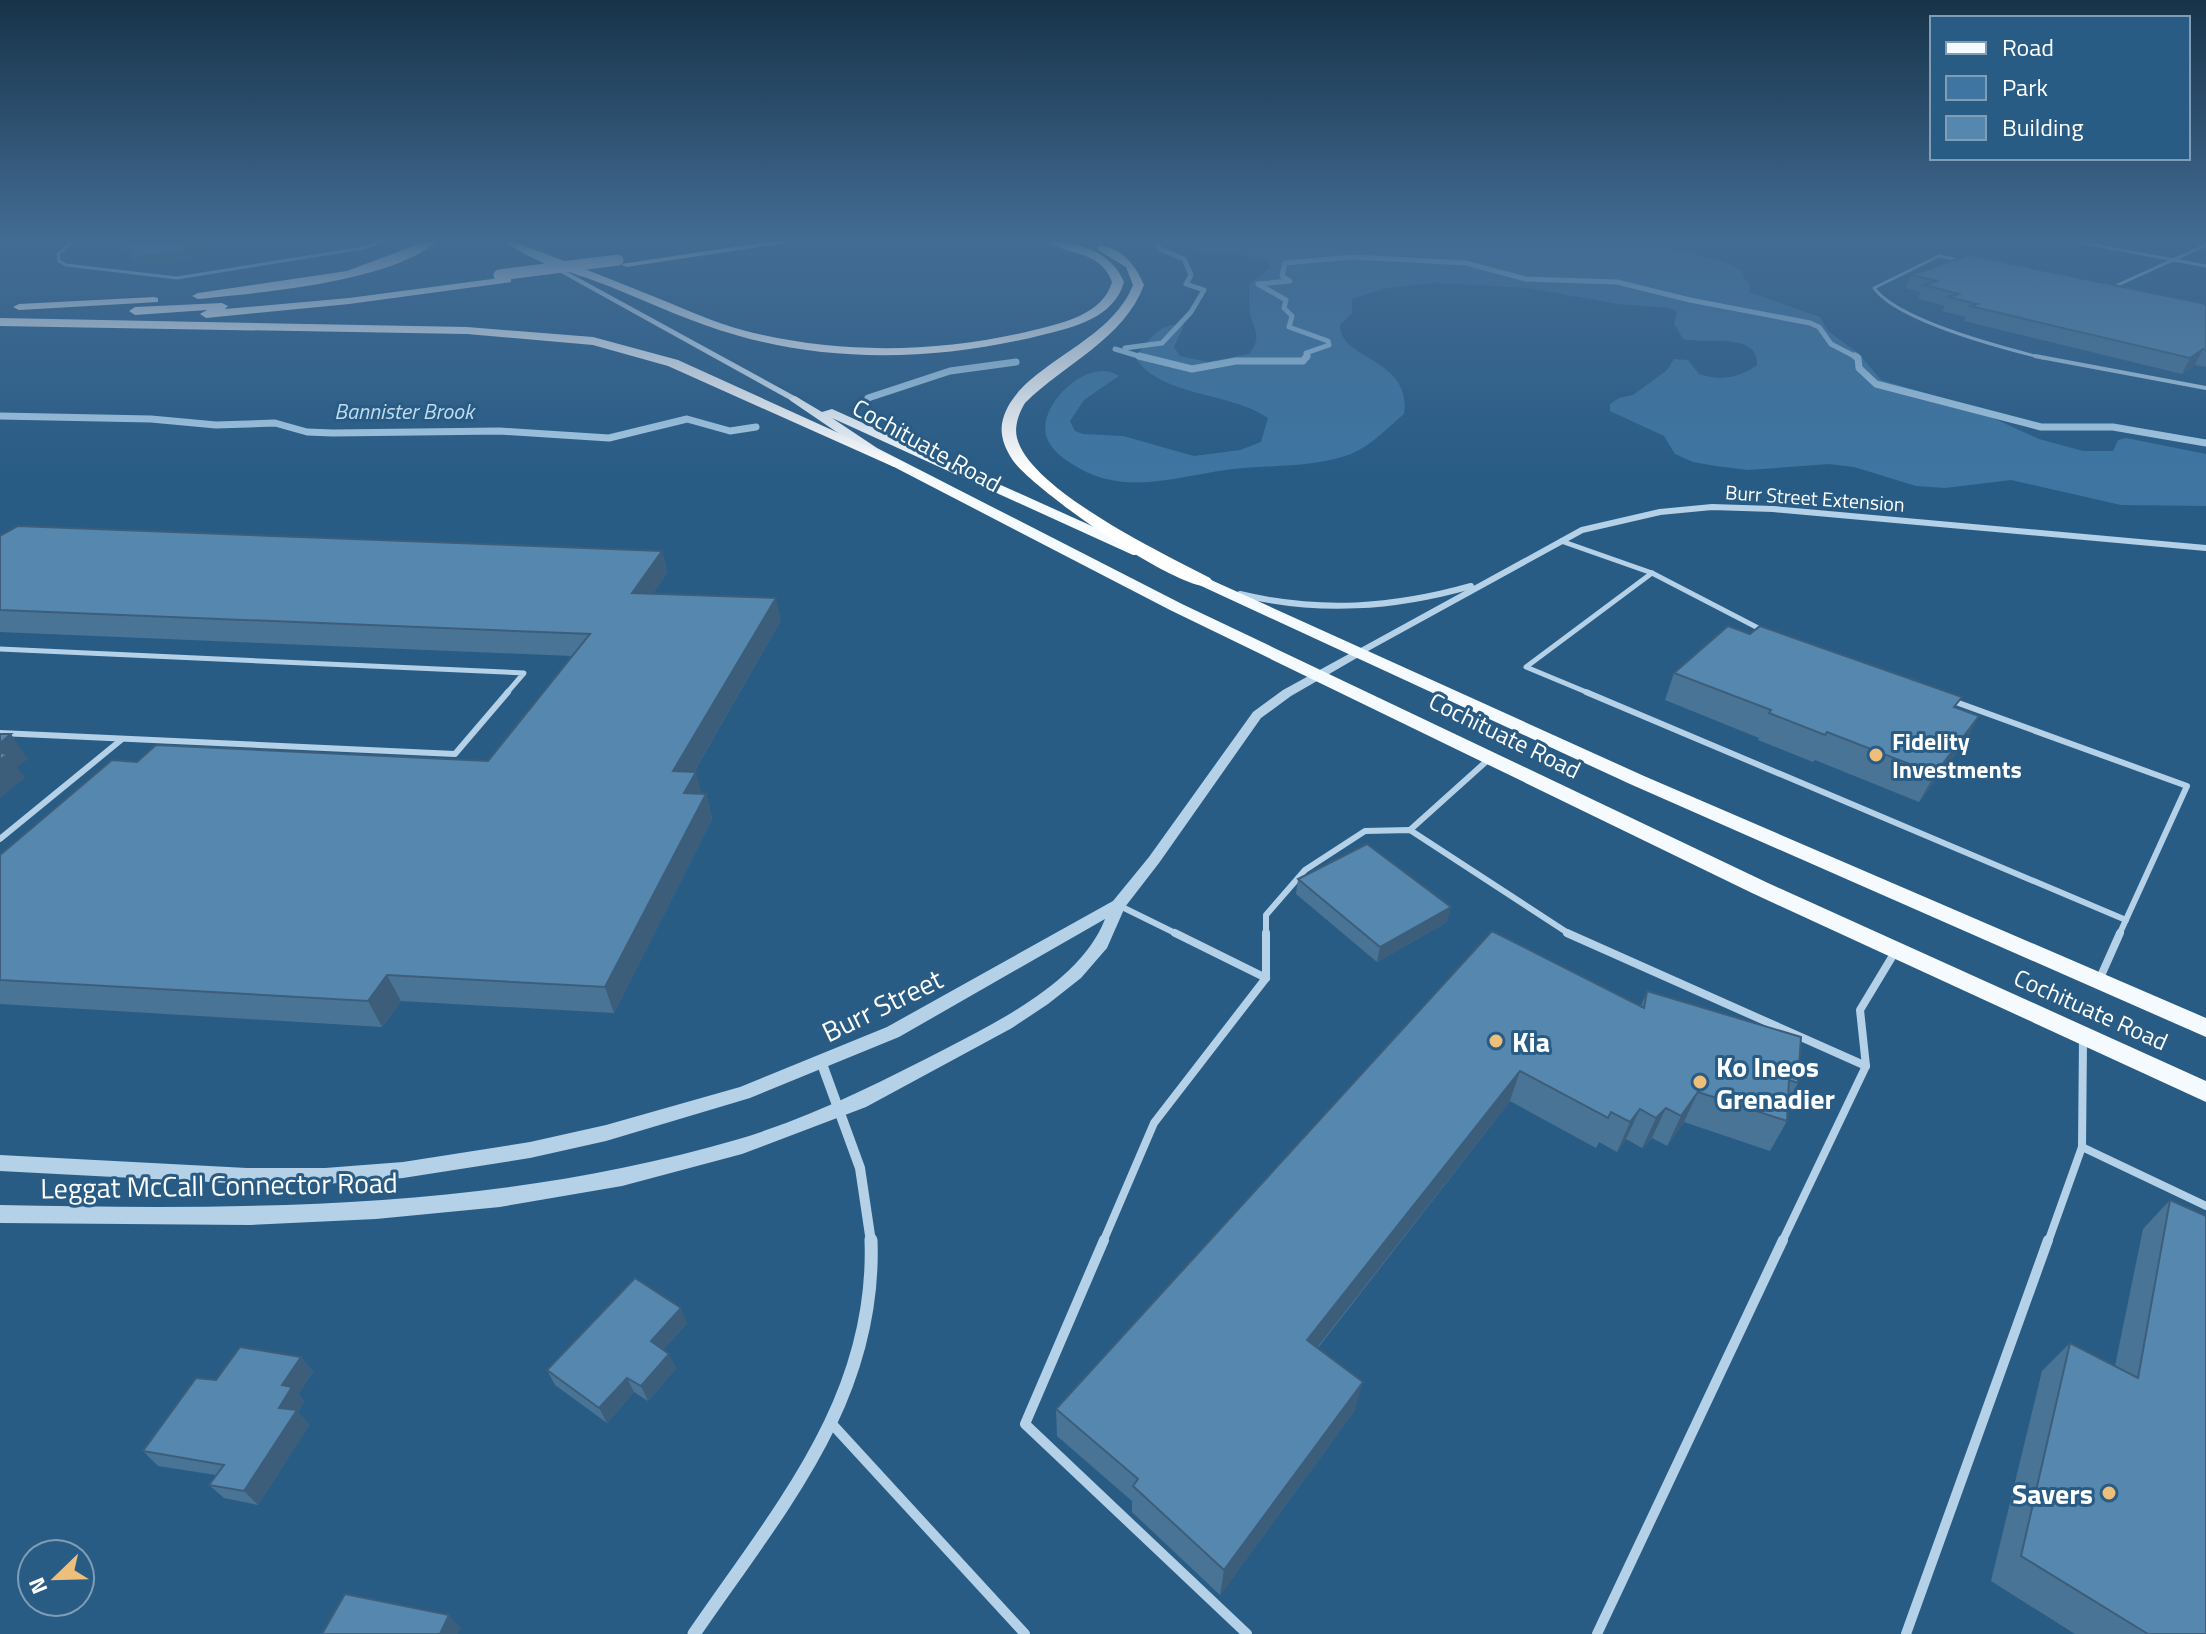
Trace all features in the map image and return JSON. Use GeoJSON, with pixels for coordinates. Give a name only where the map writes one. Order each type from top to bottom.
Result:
{"type":"FeatureCollection","features":[{"type":"Feature","properties":{"kind":"highway"},"geometry":{"type":"LineString","coordinates":[[0,322],[83,318]]}},
{"type":"Feature","properties":{"kind":"highway"},"geometry":{"type":"LineString","coordinates":[[705,318],[746,334],[813,346],[898,349],[983,343],[1038,333],[1081,318]]}},
{"type":"Feature","properties":{"kind":"highway"},"geometry":{"type":"LineString","coordinates":[[1119,318],[1019,401],[1009,421],[1012,446],[1032,474],[1066,500],[1143,549],[1204,582]]}},
{"type":"Feature","properties":{"kind":"highway"},"geometry":{"type":"LineString","coordinates":[[0,322],[473,331],[586,340],[639,351],[673,363],[899,464]]}},
{"type":"Feature","properties":{"kind":"main road","name":"Cochituate Road"},"geometry":{"type":"LineString","coordinates":[[648,318],[795,399],[851,437],[899,464],[1112,575],[1489,759],[2206,1092]]}},
{"type":"Feature","properties":{"kind":"main road","name":"Cochituate Road"},"geometry":{"type":"LineString","coordinates":[[795,399],[895,440],[1651,786],[2206,1028]]}},
{"type":"Feature","properties":{"kind":"street","name":"Burr Street Extension"},"geometry":{"type":"LineString","coordinates":[[1358,653],[1582,530],[1621,520],[1712,507],[1795,510],[2206,548]]}},
{"type":"Feature","properties":{"kind":"street"},"geometry":{"type":"LineString","coordinates":[[1204,582],[1275,603],[1352,607],[1425,599],[1490,580]]}},
{"type":"Feature","properties":{"kind":"street","name":"Burr Street"},"geometry":{"type":"LineString","coordinates":[[694,1634],[790,1494],[832,1424],[857,1356],[870,1288],[872,1237],[864,1185],[822,1064],[893,1032],[953,1000],[1118,905],[1154,860],[1257,715],[1358,653]]}},
{"type":"Feature","properties":{"kind":"street","name":"Leggat McCall Connector Road"},"geometry":{"type":"LineString","coordinates":[[0,1214],[256,1218],[331,1216],[493,1202],[573,1188],[708,1156],[839,1109],[952,1056],[1045,997],[1085,962],[1101,944],[1118,905]]}},
{"type":"Feature","properties":{"kind":"street","name":"Leggat McCall Connector Road"},"geometry":{"type":"LineString","coordinates":[[0,1163],[247,1176],[325,1176],[403,1170],[530,1150],[606,1133],[744,1093],[822,1064]]}},
{"type":"Feature","properties":{"kind":"lane"},"geometry":{"type":"LineString","coordinates":[[1922,318],[1973,339],[2118,374],[2206,388]]}},
{"type":"Feature","properties":{"kind":"lane"},"geometry":{"type":"LineString","coordinates":[[1559,541],[1652,573],[1770,634]]}},
{"type":"Feature","properties":{"kind":"lane"},"geometry":{"type":"LineString","coordinates":[[1652,573],[1526,667],[2126,920]]}},
{"type":"Feature","properties":{"kind":"lane"},"geometry":{"type":"LineString","coordinates":[[0,649],[524,673],[455,754],[0,733]]}},
{"type":"Feature","properties":{"kind":"lane"},"geometry":{"type":"LineString","coordinates":[[1940,697],[2187,786],[2098,982]]}},
{"type":"Feature","properties":{"kind":"lane"},"geometry":{"type":"LineString","coordinates":[[0,839],[121,740]]}},
{"type":"Feature","properties":{"kind":"lane"},"geometry":{"type":"LineString","coordinates":[[1410,830],[1489,759]]}},
{"type":"Feature","properties":{"kind":"lane"},"geometry":{"type":"LineString","coordinates":[[1247,1634],[1025,1424],[1154,1123],[1266,978],[1266,915],[1305,870],[1365,831],[1410,830],[1569,934],[1866,1066]]}},
{"type":"Feature","properties":{"kind":"lane"},"geometry":{"type":"LineString","coordinates":[[1118,905],[1266,978]]}},
{"type":"Feature","properties":{"kind":"lane"},"geometry":{"type":"LineString","coordinates":[[1597,1634],[1866,1066],[1860,1010],[1895,950]]}},
{"type":"Feature","properties":{"kind":"lane"},"geometry":{"type":"LineString","coordinates":[[1906,1634],[2082,1147],[2083,1036]]}},
{"type":"Feature","properties":{"kind":"lane"},"geometry":{"type":"LineString","coordinates":[[2082,1147],[2206,1206]]}},
{"type":"Feature","properties":{"kind":"lane"},"geometry":{"type":"LineString","coordinates":[[832,1424],[1025,1634]]}},
{"type":"Feature","properties":{"kind":"green space"},"geometry":{"type":"Polygon","coordinates":[[[1251,318],[1347,318],[1340,325],[1343,337],[1398,381],[1404,396],[1404,414],[1366,446],[1338,458],[1156,481],[1113,481],[1093,475],[1068,462],[1047,438],[1045,425],[1049,412],[1067,387],[1093,372],[1107,371],[1119,376],[1084,400],[1070,421],[1075,431],[1123,436],[1194,456],[1240,450],[1261,442],[1268,418],[1235,403],[1161,380],[1146,370],[1135,357],[1155,334],[1167,326],[1184,325],[1174,347],[1180,356],[1208,362],[1249,354],[1256,337],[1251,318]]]}},
{"type":"Feature","properties":{"kind":"green space"},"geometry":{"type":"Polygon","coordinates":[[[1675,318],[1821,318],[1828,331],[1859,354],[1881,380],[1960,403],[2039,439],[2083,451],[2113,451],[2118,440],[2126,438],[2206,454],[2206,506],[2121,505],[2011,480],[1945,488],[1916,486],[1854,467],[1829,464],[1748,470],[1693,462],[1675,454],[1664,436],[1610,411],[1610,404],[1633,395],[1667,370],[1674,359],[1688,360],[1699,374],[1714,377],[1744,373],[1757,365],[1755,354],[1749,347],[1728,341],[1683,339],[1674,324],[1675,318]]]}},
{"type":"Feature","properties":{"kind":"building"},"geometry":{"type":"Polygon","coordinates":[[[2022,318],[2206,318],[2206,350],[2190,358],[2022,318]]]}},
{"type":"Feature","properties":{"kind":"building"},"geometry":{"type":"Polygon","coordinates":[[[18,526],[662,551],[632,593],[776,598],[673,771],[696,772],[684,793],[706,794],[605,987],[387,975],[368,1001],[0,980],[0,855],[112,760],[137,762],[156,745],[488,761],[590,634],[0,610],[0,536],[18,526]]]}},
{"type":"Feature","properties":{"kind":"building"},"geometry":{"type":"Polygon","coordinates":[[[1728,626],[1750,634],[1760,626],[1962,697],[1954,707],[1979,716],[1935,774],[1827,732],[1825,735],[1769,713],[1771,710],[1674,673],[1728,626]]]}},
{"type":"Feature","properties":{"kind":"building"},"geometry":{"type":"Polygon","coordinates":[[[0,734],[11,734],[0,743],[0,734]]]}},
{"type":"Feature","properties":{"kind":"building"},"geometry":{"type":"Polygon","coordinates":[[[1367,844],[1451,907],[1380,947],[1298,879],[1367,844]]]}},
{"type":"Feature","properties":{"kind":"building"},"geometry":{"type":"Polygon","coordinates":[[[1492,931],[1644,1008],[1647,991],[1801,1037],[1798,1083],[1789,1080],[1787,1121],[1698,1092],[1681,1116],[1666,1108],[1656,1118],[1640,1109],[1630,1122],[1611,1112],[1608,1118],[1520,1071],[1307,1340],[1363,1382],[1224,1570],[1133,1486],[1138,1479],[1056,1409],[1492,931]]]}},
{"type":"Feature","properties":{"kind":"building","name":"Savers"},"geometry":{"type":"Polygon","coordinates":[[[2170,1200],[2206,1216],[2206,1634],[2148,1634],[2021,1556],[2070,1343],[2138,1378],[2170,1200]]]}},
{"type":"Feature","properties":{"kind":"building"},"geometry":{"type":"Polygon","coordinates":[[[635,1278],[681,1308],[651,1341],[669,1354],[641,1386],[627,1378],[599,1408],[547,1370],[635,1278]]]}},
{"type":"Feature","properties":{"kind":"building"},"geometry":{"type":"Polygon","coordinates":[[[240,1347],[301,1357],[282,1385],[292,1387],[279,1408],[297,1410],[244,1491],[209,1485],[224,1465],[143,1451],[196,1378],[216,1380],[240,1347]]]}},
{"type":"Feature","properties":{"kind":"building"},"geometry":{"type":"Polygon","coordinates":[[[345,1594],[449,1615],[440,1634],[322,1634],[345,1594]]]}},
{"type":"Feature","properties":{"kind":"waterway","name":"Bannister Brook"},"geometry":{"type":"LineString","coordinates":[[1125,348],[1162,343],[1185,318]]}},
{"type":"Feature","properties":{"kind":"waterway"},"geometry":{"type":"LineString","coordinates":[[1291,318],[1289,327],[1328,341],[1329,345],[1306,353],[1307,356]]}},
{"type":"Feature","properties":{"kind":"waterway"},"geometry":{"type":"LineString","coordinates":[[1785,318],[1819,327],[1831,344],[1858,358]]}},
{"type":"Feature","properties":{"kind":"waterway"},"geometry":{"type":"LineString","coordinates":[[1115,349],[1145,358]]}},
{"type":"Feature","properties":{"kind":"waterway"},"geometry":{"type":"LineString","coordinates":[[1139,356],[1192,369],[1236,361],[1303,361],[1307,356]]}},
{"type":"Feature","properties":{"kind":"waterway"},"geometry":{"type":"LineString","coordinates":[[1858,358],[1859,368],[1876,384],[2041,427],[2113,427],[2206,443]]}},
{"type":"Feature","properties":{"kind":"waterway","name":"Bannister Brook"},"geometry":{"type":"LineString","coordinates":[[868,398],[950,371],[1016,362]]}},
{"type":"Feature","properties":{"kind":"waterway","name":"Bannister Brook"},"geometry":{"type":"LineString","coordinates":[[0,416],[151,419],[216,425],[275,423],[307,432],[333,433],[500,431],[609,438],[687,419],[730,431],[756,427]]}},
{"type":"Feature","properties":{"kind":"place","name":"Fidelity Investments"},"geometry":{"type":"Point","coordinates":[1876,755]}},
{"type":"Feature","properties":{"kind":"place","name":"Kia"},"geometry":{"type":"Point","coordinates":[1496,1041]}},
{"type":"Feature","properties":{"kind":"place","name":"Ko Ineos Grenadier"},"geometry":{"type":"Point","coordinates":[1700,1082]}},
{"type":"Feature","properties":{"kind":"place","name":"Savers"},"geometry":{"type":"Point","coordinates":[2109,1493]}}]}
